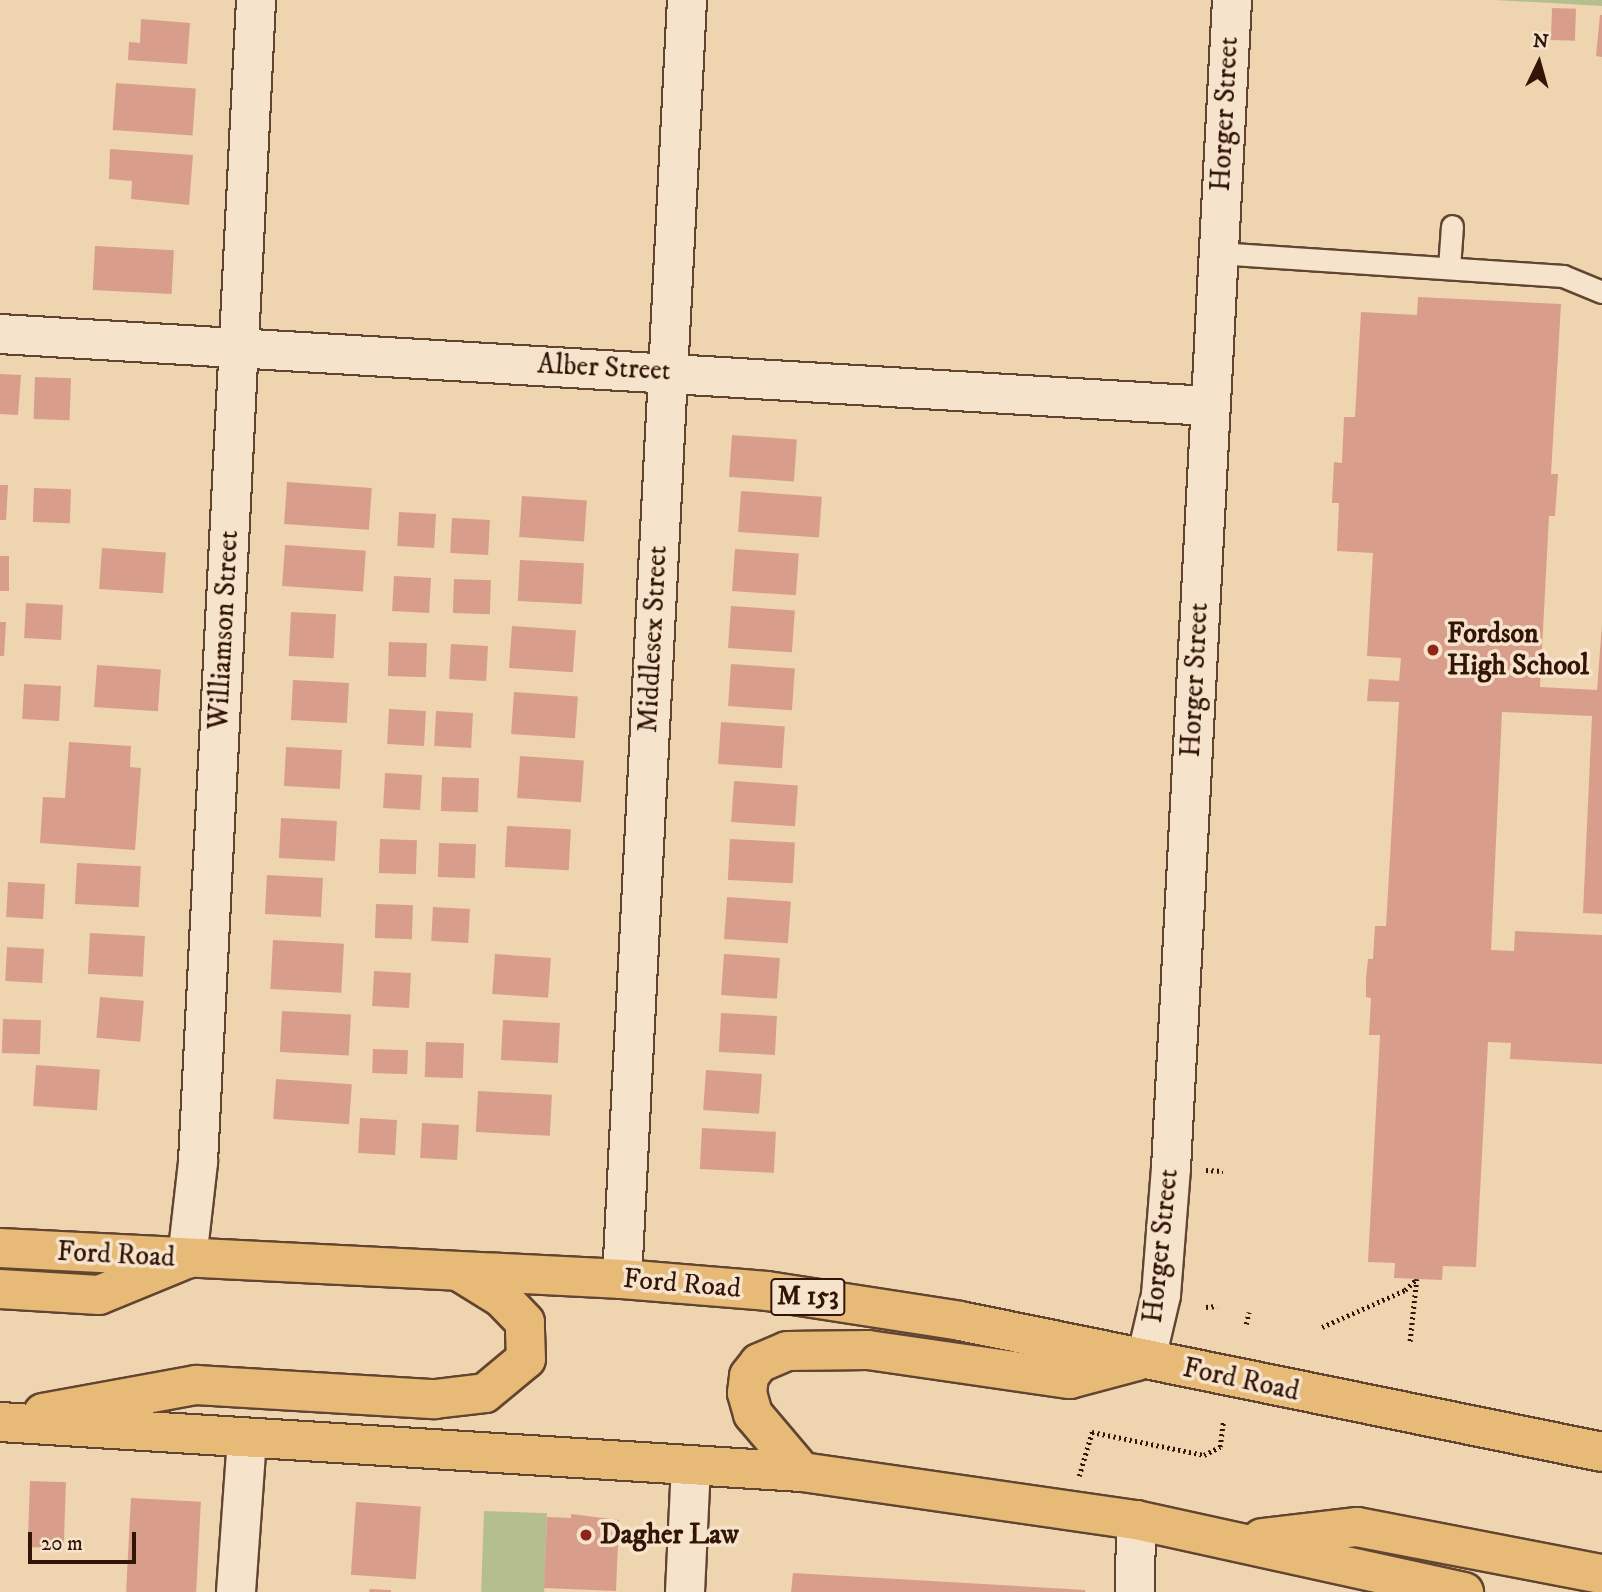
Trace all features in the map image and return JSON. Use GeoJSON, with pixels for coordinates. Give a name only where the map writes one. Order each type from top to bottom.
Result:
{"type":"FeatureCollection","features":[{"type":"Feature","properties":{"kind":"main road","name":"Ford Road"},"geometry":{"type":"LineString","coordinates":[[0,1248],[459,1273],[622,1279],[795,1295],[960,1321],[1602,1452]]}},
{"type":"Feature","properties":{"kind":"main road"},"geometry":{"type":"LineString","coordinates":[[0,1289],[99,1295],[187,1259]]}},
{"type":"Feature","properties":{"kind":"main road"},"geometry":{"type":"LineString","coordinates":[[0,1422],[196,1385],[435,1399],[485,1393],[526,1359],[525,1322],[502,1298],[459,1273]]}},
{"type":"Feature","properties":{"kind":"main road"},"geometry":{"type":"LineString","coordinates":[[802,1472],[753,1414],[747,1393],[749,1376],[760,1363],[787,1351],[868,1350],[1070,1379],[1146,1359]]}},
{"type":"Feature","properties":{"kind":"main road"},"geometry":{"type":"LineString","coordinates":[[0,1422],[802,1472],[1136,1520],[1464,1592]]}},
{"type":"Feature","properties":{"kind":"main road"},"geometry":{"type":"LineString","coordinates":[[1229,1541],[1357,1527],[1602,1574]]}},
{"type":"Feature","properties":{"kind":"street","name":"Williamson Street"},"geometry":{"type":"LineString","coordinates":[[187,1259],[198,1162],[256,0]]}},
{"type":"Feature","properties":{"kind":"street","name":"Middlesex Street"},"geometry":{"type":"LineString","coordinates":[[622,1279],[665,372],[687,0]]}},
{"type":"Feature","properties":{"kind":"street","name":"Horger Street"},"geometry":{"type":"LineString","coordinates":[[1146,1359],[1161,1295],[1171,1168],[1208,406],[1232,0]]}},
{"type":"Feature","properties":{"kind":"street","name":"Alber Street"},"geometry":{"type":"LineString","coordinates":[[0,334],[1208,406]]}},
{"type":"Feature","properties":{"kind":"street"},"geometry":{"type":"LineString","coordinates":[[236,1592],[247,1438]]}},
{"type":"Feature","properties":{"kind":"street"},"geometry":{"type":"LineString","coordinates":[[685,1592],[691,1465]]}},
{"type":"Feature","properties":{"kind":"street"},"geometry":{"type":"LineString","coordinates":[[1135,1592],[1136,1520]]}},
{"type":"Feature","properties":{"kind":"lane"},"geometry":{"type":"LineString","coordinates":[[1449,268],[1452,226]]}},
{"type":"Feature","properties":{"kind":"lane"},"geometry":{"type":"LineString","coordinates":[[1217,253],[1563,276],[1602,292]]}},
{"type":"Feature","properties":{"kind":"path"},"geometry":{"type":"LineString","coordinates":[[1206,1170],[1223,1171]]}},
{"type":"Feature","properties":{"kind":"path"},"geometry":{"type":"LineString","coordinates":[[1322,1327],[1405,1290],[1418,1279],[1410,1345]]}},
{"type":"Feature","properties":{"kind":"path"},"geometry":{"type":"LineString","coordinates":[[1206,1307],[1217,1306]]}},
{"type":"Feature","properties":{"kind":"path"},"geometry":{"type":"LineString","coordinates":[[1246,1324],[1248,1312]]}},
{"type":"Feature","properties":{"kind":"path"},"geometry":{"type":"LineString","coordinates":[[1079,1477],[1092,1432],[1204,1455],[1213,1454],[1220,1447],[1223,1422]]}},
{"type":"Feature","properties":{"kind":"green space"},"geometry":{"type":"Polygon","coordinates":[[[1494,0],[1602,0],[1602,6],[1551,3],[1494,0]]]}},
{"type":"Feature","properties":{"kind":"green space"},"geometry":{"type":"Polygon","coordinates":[[[484,1511],[547,1513],[544,1592],[481,1592],[484,1511]]]}},
{"type":"Feature","properties":{"kind":"building"},"geometry":{"type":"Polygon","coordinates":[[[1552,8],[1576,9],[1575,41],[1551,40],[1552,8]]]}},
{"type":"Feature","properties":{"kind":"building"},"geometry":{"type":"Polygon","coordinates":[[[1602,15],[1602,57],[1596,56],[1602,15]]]}},
{"type":"Feature","properties":{"kind":"building"},"geometry":{"type":"Polygon","coordinates":[[[141,19],[190,23],[187,64],[128,60],[129,42],[140,43],[141,19]]]}},
{"type":"Feature","properties":{"kind":"building"},"geometry":{"type":"Polygon","coordinates":[[[116,83],[196,89],[193,135],[113,130],[116,83]]]}},
{"type":"Feature","properties":{"kind":"building"},"geometry":{"type":"Polygon","coordinates":[[[110,149],[193,155],[189,205],[131,199],[132,181],[109,179],[110,149]]]}},
{"type":"Feature","properties":{"kind":"building"},"geometry":{"type":"Polygon","coordinates":[[[95,246],[174,250],[172,294],[93,290],[95,246]]]}},
{"type":"Feature","properties":{"kind":"building"},"geometry":{"type":"Polygon","coordinates":[[[1418,297],[1561,304],[1551,474],[1558,474],[1555,516],[1549,516],[1540,687],[1597,690],[1602,625],[1602,914],[1583,913],[1592,716],[1502,712],[1491,950],[1514,951],[1515,931],[1602,935],[1602,1064],[1510,1059],[1511,1043],[1488,1042],[1476,1267],[1443,1266],[1442,1280],[1394,1278],[1395,1263],[1368,1262],[1380,1035],[1369,1035],[1371,998],[1366,997],[1366,978],[1368,959],[1373,959],[1375,926],[1386,926],[1399,702],[1367,701],[1369,679],[1399,681],[1401,658],[1367,656],[1373,553],[1337,551],[1339,503],[1332,503],[1334,462],[1342,463],[1344,417],[1355,417],[1361,312],[1417,315],[1418,297]]]}},
{"type":"Feature","properties":{"kind":"building"},"geometry":{"type":"Polygon","coordinates":[[[0,374],[21,375],[18,415],[0,414],[0,374]]]}},
{"type":"Feature","properties":{"kind":"building"},"geometry":{"type":"Polygon","coordinates":[[[35,377],[71,378],[70,420],[34,419],[35,377]]]}},
{"type":"Feature","properties":{"kind":"building"},"geometry":{"type":"Polygon","coordinates":[[[732,435],[797,440],[794,481],[729,477],[732,435]]]}},
{"type":"Feature","properties":{"kind":"building"},"geometry":{"type":"Polygon","coordinates":[[[287,482],[372,488],[369,530],[284,524],[287,482]]]}},
{"type":"Feature","properties":{"kind":"building"},"geometry":{"type":"Polygon","coordinates":[[[0,485],[8,485],[6,520],[0,520],[0,485]]]}},
{"type":"Feature","properties":{"kind":"building"},"geometry":{"type":"Polygon","coordinates":[[[34,488],[71,489],[70,523],[33,522],[34,488]]]}},
{"type":"Feature","properties":{"kind":"building"},"geometry":{"type":"Polygon","coordinates":[[[741,491],[822,497],[819,538],[738,532],[741,491]]]}},
{"type":"Feature","properties":{"kind":"building"},"geometry":{"type":"Polygon","coordinates":[[[522,496],[587,501],[584,541],[519,537],[522,496]]]}},
{"type":"Feature","properties":{"kind":"building"},"geometry":{"type":"Polygon","coordinates":[[[399,512],[436,514],[434,548],[397,546],[399,512]]]}},
{"type":"Feature","properties":{"kind":"building"},"geometry":{"type":"Polygon","coordinates":[[[452,518],[490,520],[488,555],[450,553],[452,518]]]}},
{"type":"Feature","properties":{"kind":"building"},"geometry":{"type":"Polygon","coordinates":[[[285,545],[366,551],[363,592],[282,586],[285,545]]]}},
{"type":"Feature","properties":{"kind":"building"},"geometry":{"type":"Polygon","coordinates":[[[102,548],[166,552],[163,593],[99,589],[102,548]]]}},
{"type":"Feature","properties":{"kind":"building"},"geometry":{"type":"Polygon","coordinates":[[[735,549],[799,553],[796,595],[732,591],[735,549]]]}},
{"type":"Feature","properties":{"kind":"building"},"geometry":{"type":"Polygon","coordinates":[[[0,556],[9,556],[9,591],[0,591],[0,556]]]}},
{"type":"Feature","properties":{"kind":"building"},"geometry":{"type":"Polygon","coordinates":[[[520,560],[584,563],[582,604],[518,601],[520,560]]]}},
{"type":"Feature","properties":{"kind":"building"},"geometry":{"type":"Polygon","coordinates":[[[394,576],[431,578],[429,613],[392,611],[394,576]]]}},
{"type":"Feature","properties":{"kind":"building"},"geometry":{"type":"Polygon","coordinates":[[[454,579],[491,580],[490,614],[453,613],[454,579]]]}},
{"type":"Feature","properties":{"kind":"building"},"geometry":{"type":"Polygon","coordinates":[[[26,603],[63,605],[61,640],[24,638],[26,603]]]}},
{"type":"Feature","properties":{"kind":"building"},"geometry":{"type":"Polygon","coordinates":[[[731,606],[795,610],[792,652],[728,648],[731,606]]]}},
{"type":"Feature","properties":{"kind":"building"},"geometry":{"type":"Polygon","coordinates":[[[291,612],[336,614],[334,658],[289,656],[291,612]]]}},
{"type":"Feature","properties":{"kind":"building"},"geometry":{"type":"Polygon","coordinates":[[[0,622],[6,622],[4,656],[0,656],[0,622]]]}},
{"type":"Feature","properties":{"kind":"building"},"geometry":{"type":"Polygon","coordinates":[[[512,626],[576,630],[573,672],[509,668],[512,626]]]}},
{"type":"Feature","properties":{"kind":"building"},"geometry":{"type":"Polygon","coordinates":[[[389,642],[427,643],[426,677],[388,676],[389,642]]]}},
{"type":"Feature","properties":{"kind":"building"},"geometry":{"type":"Polygon","coordinates":[[[451,644],[488,646],[486,681],[449,679],[451,644]]]}},
{"type":"Feature","properties":{"kind":"building"},"geometry":{"type":"Polygon","coordinates":[[[731,664],[795,668],[792,710],[728,706],[731,664]]]}},
{"type":"Feature","properties":{"kind":"building"},"geometry":{"type":"Polygon","coordinates":[[[97,665],[161,669],[158,711],[94,707],[97,665]]]}},
{"type":"Feature","properties":{"kind":"building"},"geometry":{"type":"Polygon","coordinates":[[[293,680],[349,683],[347,723],[291,720],[293,680]]]}},
{"type":"Feature","properties":{"kind":"building"},"geometry":{"type":"Polygon","coordinates":[[[24,684],[61,686],[59,721],[22,719],[24,684]]]}},
{"type":"Feature","properties":{"kind":"building"},"geometry":{"type":"Polygon","coordinates":[[[514,692],[578,696],[575,738],[511,734],[514,692]]]}},
{"type":"Feature","properties":{"kind":"building"},"geometry":{"type":"Polygon","coordinates":[[[389,709],[426,711],[424,746],[387,744],[389,709]]]}},
{"type":"Feature","properties":{"kind":"building"},"geometry":{"type":"Polygon","coordinates":[[[436,711],[473,713],[471,748],[434,746],[436,711]]]}},
{"type":"Feature","properties":{"kind":"building"},"geometry":{"type":"Polygon","coordinates":[[[721,722],[785,726],[782,768],[718,764],[721,722]]]}},
{"type":"Feature","properties":{"kind":"building"},"geometry":{"type":"Polygon","coordinates":[[[69,742],[131,746],[130,767],[141,768],[135,850],[40,843],[43,797],[65,798],[69,742]]]}},
{"type":"Feature","properties":{"kind":"building"},"geometry":{"type":"Polygon","coordinates":[[[286,747],[342,750],[340,789],[284,786],[286,747]]]}},
{"type":"Feature","properties":{"kind":"building"},"geometry":{"type":"Polygon","coordinates":[[[520,756],[584,760],[581,802],[517,798],[520,756]]]}},
{"type":"Feature","properties":{"kind":"building"},"geometry":{"type":"Polygon","coordinates":[[[385,773],[422,775],[420,810],[383,808],[385,773]]]}},
{"type":"Feature","properties":{"kind":"building"},"geometry":{"type":"Polygon","coordinates":[[[442,777],[479,778],[478,812],[441,811],[442,777]]]}},
{"type":"Feature","properties":{"kind":"building"},"geometry":{"type":"Polygon","coordinates":[[[734,781],[798,785],[795,826],[731,822],[734,781]]]}},
{"type":"Feature","properties":{"kind":"building"},"geometry":{"type":"Polygon","coordinates":[[[281,818],[337,821],[335,861],[279,858],[281,818]]]}},
{"type":"Feature","properties":{"kind":"building"},"geometry":{"type":"Polygon","coordinates":[[[507,826],[571,829],[569,870],[505,867],[507,826]]]}},
{"type":"Feature","properties":{"kind":"building"},"geometry":{"type":"Polygon","coordinates":[[[380,839],[417,840],[416,874],[379,873],[380,839]]]}},
{"type":"Feature","properties":{"kind":"building"},"geometry":{"type":"Polygon","coordinates":[[[730,839],[795,842],[793,883],[728,880],[730,839]]]}},
{"type":"Feature","properties":{"kind":"building"},"geometry":{"type":"Polygon","coordinates":[[[439,843],[476,844],[475,878],[438,877],[439,843]]]}},
{"type":"Feature","properties":{"kind":"building"},"geometry":{"type":"Polygon","coordinates":[[[77,863],[141,866],[139,907],[75,904],[77,863]]]}},
{"type":"Feature","properties":{"kind":"building"},"geometry":{"type":"Polygon","coordinates":[[[267,875],[323,878],[321,917],[265,914],[267,875]]]}},
{"type":"Feature","properties":{"kind":"building"},"geometry":{"type":"Polygon","coordinates":[[[8,882],[45,884],[43,919],[6,917],[8,882]]]}},
{"type":"Feature","properties":{"kind":"building"},"geometry":{"type":"Polygon","coordinates":[[[727,897],[791,901],[788,943],[724,939],[727,897]]]}},
{"type":"Feature","properties":{"kind":"building"},"geometry":{"type":"Polygon","coordinates":[[[376,904],[413,905],[412,939],[375,938],[376,904]]]}},
{"type":"Feature","properties":{"kind":"building"},"geometry":{"type":"Polygon","coordinates":[[[433,907],[470,909],[468,943],[431,941],[433,907]]]}},
{"type":"Feature","properties":{"kind":"building"},"geometry":{"type":"Polygon","coordinates":[[[90,933],[145,936],[143,977],[88,974],[90,933]]]}},
{"type":"Feature","properties":{"kind":"building"},"geometry":{"type":"Polygon","coordinates":[[[273,940],[344,944],[341,993],[270,989],[273,940]]]}},
{"type":"Feature","properties":{"kind":"building"},"geometry":{"type":"Polygon","coordinates":[[[7,947],[44,949],[42,983],[5,981],[7,947]]]}},
{"type":"Feature","properties":{"kind":"building"},"geometry":{"type":"Polygon","coordinates":[[[495,954],[551,958],[548,998],[492,994],[495,954]]]}},
{"type":"Feature","properties":{"kind":"building"},"geometry":{"type":"Polygon","coordinates":[[[724,954],[780,958],[777,999],[721,995],[724,954]]]}},
{"type":"Feature","properties":{"kind":"building"},"geometry":{"type":"Polygon","coordinates":[[[374,971],[411,973],[409,1008],[372,1006],[374,971]]]}},
{"type":"Feature","properties":{"kind":"building"},"geometry":{"type":"Polygon","coordinates":[[[100,997],[144,1001],[140,1042],[96,1038],[100,997]]]}},
{"type":"Feature","properties":{"kind":"building"},"geometry":{"type":"Polygon","coordinates":[[[282,1011],[351,1015],[349,1056],[280,1052],[282,1011]]]}},
{"type":"Feature","properties":{"kind":"building"},"geometry":{"type":"Polygon","coordinates":[[[721,1013],[777,1016],[775,1055],[719,1052],[721,1013]]]}},
{"type":"Feature","properties":{"kind":"building"},"geometry":{"type":"Polygon","coordinates":[[[3,1019],[41,1020],[40,1054],[2,1053],[3,1019]]]}},
{"type":"Feature","properties":{"kind":"building"},"geometry":{"type":"Polygon","coordinates":[[[503,1020],[560,1023],[558,1063],[501,1060],[503,1020]]]}},
{"type":"Feature","properties":{"kind":"building"},"geometry":{"type":"Polygon","coordinates":[[[426,1042],[464,1043],[463,1078],[425,1077],[426,1042]]]}},
{"type":"Feature","properties":{"kind":"building"},"geometry":{"type":"Polygon","coordinates":[[[373,1049],[408,1050],[407,1074],[372,1073],[373,1049]]]}},
{"type":"Feature","properties":{"kind":"building"},"geometry":{"type":"Polygon","coordinates":[[[36,1065],[100,1069],[97,1110],[33,1106],[36,1065]]]}},
{"type":"Feature","properties":{"kind":"building"},"geometry":{"type":"Polygon","coordinates":[[[706,1070],[762,1074],[759,1114],[703,1110],[706,1070]]]}},
{"type":"Feature","properties":{"kind":"building"},"geometry":{"type":"Polygon","coordinates":[[[276,1079],[352,1084],[349,1124],[273,1119],[276,1079]]]}},
{"type":"Feature","properties":{"kind":"building"},"geometry":{"type":"Polygon","coordinates":[[[478,1091],[552,1095],[550,1136],[476,1132],[478,1091]]]}},
{"type":"Feature","properties":{"kind":"building"},"geometry":{"type":"Polygon","coordinates":[[[360,1118],[397,1120],[395,1155],[358,1153],[360,1118]]]}},
{"type":"Feature","properties":{"kind":"building"},"geometry":{"type":"Polygon","coordinates":[[[422,1123],[459,1125],[457,1160],[420,1158],[422,1123]]]}},
{"type":"Feature","properties":{"kind":"building"},"geometry":{"type":"Polygon","coordinates":[[[702,1128],[776,1132],[774,1173],[700,1169],[702,1128]]]}},
{"type":"Feature","properties":{"kind":"building"},"geometry":{"type":"Polygon","coordinates":[[[30,1481],[66,1482],[64,1548],[28,1547],[30,1481]]]}},
{"type":"Feature","properties":{"kind":"building"},"geometry":{"type":"Polygon","coordinates":[[[131,1498],[201,1502],[196,1592],[126,1592],[131,1498]]]}},
{"type":"Feature","properties":{"kind":"building"},"geometry":{"type":"Polygon","coordinates":[[[356,1502],[421,1507],[416,1579],[351,1575],[356,1502]]]}},
{"type":"Feature","properties":{"kind":"building"},"geometry":{"type":"Polygon","coordinates":[[[571,1514],[619,1520],[616,1591],[544,1588],[547,1517],[571,1518],[571,1514]]]}},
{"type":"Feature","properties":{"kind":"building"},"geometry":{"type":"Polygon","coordinates":[[[793,1573],[1085,1590],[1085,1592],[791,1592],[793,1573]]]}},
{"type":"Feature","properties":{"kind":"building"},"geometry":{"type":"Polygon","coordinates":[[[370,1589],[391,1590],[391,1592],[369,1592],[370,1589]]]}},
{"type":"Feature","properties":{"kind":"place","name":"Fordson High School"},"geometry":{"type":"Point","coordinates":[1433,650]}},
{"type":"Feature","properties":{"kind":"place","name":"Dagher Law"},"geometry":{"type":"Point","coordinates":[586,1535]}}]}
